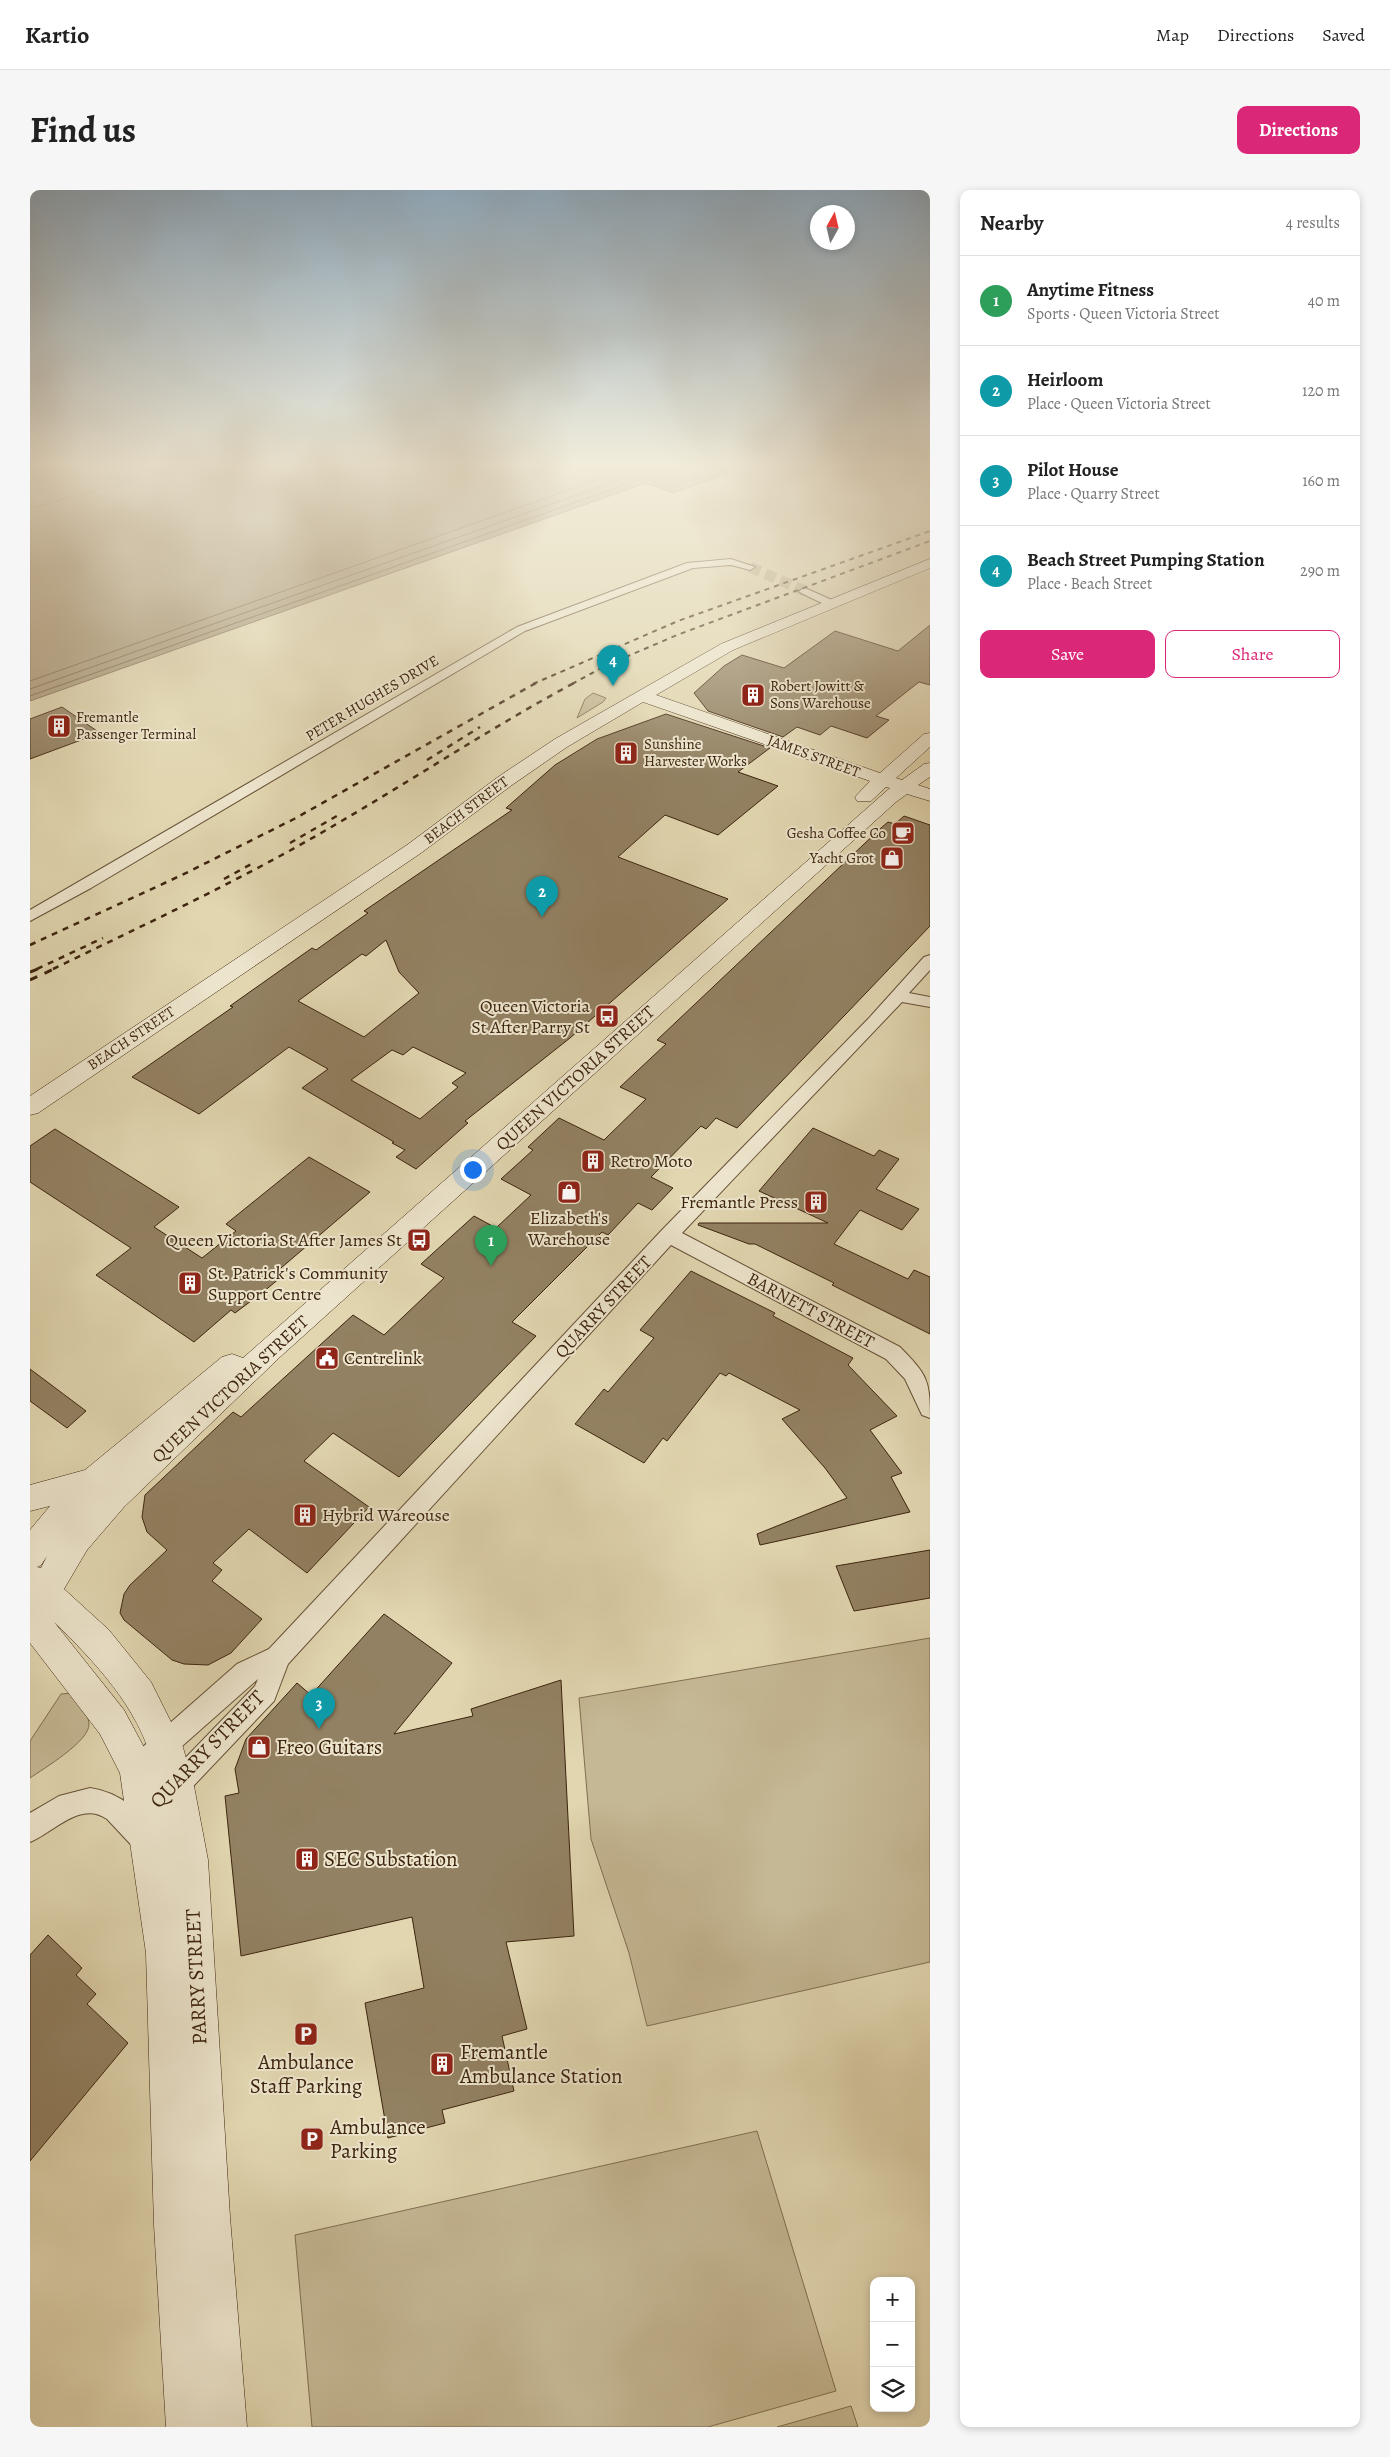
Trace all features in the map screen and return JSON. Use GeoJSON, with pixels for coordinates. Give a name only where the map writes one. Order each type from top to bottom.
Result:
{"type":"FeatureCollection","features":[{"type":"Feature","properties":{"kind":"street","name":"PETER HUGHES DRIVE"},"geometry":{"type":"LineString","coordinates":[[30,916],[86,885],[521,628],[685,567]]}},
{"type":"Feature","properties":{"kind":"street","name":"BEACH STREET"},"geometry":{"type":"LineString","coordinates":[[30,1107],[414,849],[505,781],[553,748],[727,647],[919,567]]}},
{"type":"Feature","properties":{"kind":"street"},"geometry":{"type":"LineString","coordinates":[[805,592],[830,603]]}},
{"type":"Feature","properties":{"kind":"street","name":"JAMES STREET"},"geometry":{"type":"LineString","coordinates":[[646,693],[908,784]]}},
{"type":"Feature","properties":{"kind":"street","name":"QUEEN VICTORIA STREET"},"geometry":{"type":"LineString","coordinates":[[34,1607],[73,1541],[100,1510],[212,1408],[270,1350],[908,784],[930,738]]}},
{"type":"Feature","properties":{"kind":"street","name":"QUEEN VICTORIA STREET"},"geometry":{"type":"LineString","coordinates":[[30,1555],[46,1530],[94,1481],[224,1373],[794,868],[806,857],[822,835],[908,784],[930,768]]}},
{"type":"Feature","properties":{"kind":"street","name":"QUARRY STREET"},"geometry":{"type":"LineString","coordinates":[[151,1756],[246,1672],[278,1657],[669,1236],[875,1022],[896,996],[930,960]]}},
{"type":"Feature","properties":{"kind":"street"},"geometry":{"type":"LineString","coordinates":[[913,978],[930,988]]}},
{"type":"Feature","properties":{"kind":"street"},"geometry":{"type":"LineString","coordinates":[[896,996],[930,1002]]}},
{"type":"Feature","properties":{"kind":"street","name":"BARNETT STREET"},"geometry":{"type":"LineString","coordinates":[[669,1236],[893,1353],[913,1374],[930,1409]]}},
{"type":"Feature","properties":{"kind":"street"},"geometry":{"type":"LineString","coordinates":[[30,1498],[94,1481]]}},
{"type":"Feature","properties":{"kind":"street","name":"PARRY STREET"},"geometry":{"type":"LineString","coordinates":[[34,1607],[112,1722],[151,1756],[176,1786],[190,1860],[208,2218],[224,2427]]}},
{"type":"Feature","properties":{"kind":"street","name":"QUARRY STREET"},"geometry":{"type":"LineString","coordinates":[[148,1829],[176,1786],[265,1693],[278,1657]]}},
{"type":"Feature","properties":{"kind":"street","name":"PARRY STREET"},"geometry":{"type":"LineString","coordinates":[[151,1756],[148,1829],[165,1953],[176,2225],[189,2427]]}},
{"type":"Feature","properties":{"kind":"street"},"geometry":{"type":"LineString","coordinates":[[30,1830],[67,1804],[83,1802],[98,1803],[112,1807],[148,1829]]}},
{"type":"Feature","properties":{"kind":"shaded area"},"geometry":{"type":"Polygon","coordinates":[[[593,693],[606,698],[603,702],[577,718],[585,699],[593,693]]]}},
{"type":"Feature","properties":{"kind":"shaded area"},"geometry":{"type":"Polygon","coordinates":[[[930,1638],[930,1962],[647,2026],[629,1953],[591,1839],[579,1698],[930,1638]]]}},
{"type":"Feature","properties":{"kind":"shaded area"},"geometry":{"type":"Polygon","coordinates":[[[74,1693],[87,1716],[89,1724],[87,1731],[65,1754],[30,1778],[30,1741],[61,1694],[74,1693]]]}},
{"type":"Feature","properties":{"kind":"shaded area"},"geometry":{"type":"Polygon","coordinates":[[[757,2131],[836,2391],[708,2427],[312,2427],[295,2235],[757,2131]]]}},
{"type":"Feature","properties":{"kind":"shaded area"},"geometry":{"type":"Polygon","coordinates":[[[851,2406],[858,2427],[777,2427],[851,2406]]]}},
{"type":"Feature","properties":{"kind":"water"},"geometry":{"type":"Polygon","coordinates":[[[30,567],[408,567],[30,701],[30,567]]]}},
{"type":"Feature","properties":{"kind":"building"},"geometry":{"type":"Polygon","coordinates":[[[930,625],[930,685],[919,682],[876,716],[889,720],[867,738],[831,726],[820,735],[797,727],[783,737],[708,711],[694,693],[724,666],[742,655],[784,668],[835,631],[898,651],[930,625]]]}},
{"type":"Feature","properties":{"kind":"building","name":"Fremantle Passenger Terminal"},"geometry":{"type":"Polygon","coordinates":[[[62,707],[100,733],[30,759],[30,719],[62,707]]]}},
{"type":"Feature","properties":{"kind":"building"},"geometry":{"type":"Polygon","coordinates":[[[666,714],[770,748],[738,772],[778,786],[718,835],[665,815],[618,857],[728,899],[570,1038],[465,1121],[468,1123],[416,1169],[396,1157],[405,1150],[392,1143],[394,1142],[302,1088],[328,1069],[289,1047],[199,1114],[132,1077],[233,1007],[230,1006],[312,948],[316,950],[368,913],[364,911],[512,810],[506,808],[555,765],[597,739],[666,714]],[[386,940],[366,956],[362,954],[298,1001],[364,1037],[419,993],[399,972],[386,940]],[[413,1047],[403,1055],[392,1050],[351,1080],[420,1119],[458,1087],[452,1083],[466,1073],[413,1047]]]}},
{"type":"Feature","properties":{"kind":"building"},"geometry":{"type":"Polygon","coordinates":[[[904,816],[930,825],[930,926],[737,1128],[716,1118],[706,1129],[701,1126],[651,1177],[673,1188],[652,1210],[638,1203],[608,1235],[602,1232],[512,1322],[536,1336],[399,1477],[333,1433],[304,1461],[369,1507],[307,1573],[249,1529],[213,1563],[222,1570],[212,1581],[262,1619],[231,1653],[208,1665],[184,1664],[172,1660],[124,1620],[120,1613],[124,1594],[130,1585],[167,1550],[147,1532],[142,1517],[145,1495],[233,1412],[241,1417],[353,1315],[384,1335],[444,1278],[421,1264],[474,1216],[496,1228],[531,1195],[501,1179],[533,1150],[528,1147],[559,1118],[604,1140],[646,1099],[620,1087],[666,1044],[657,1040],[881,828],[888,822],[895,824],[904,816]]]}},
{"type":"Feature","properties":{"kind":"building"},"geometry":{"type":"Polygon","coordinates":[[[813,1128],[874,1156],[879,1150],[899,1159],[876,1189],[919,1209],[902,1230],[860,1210],[834,1244],[908,1279],[914,1270],[930,1277],[930,1334],[755,1244],[749,1244],[698,1225],[699,1223],[828,1223],[759,1191],[813,1128]]]}},
{"type":"Feature","properties":{"kind":"building"},"geometry":{"type":"Polygon","coordinates":[[[55,1129],[179,1207],[154,1227],[202,1258],[236,1231],[226,1224],[309,1157],[370,1192],[274,1274],[280,1278],[235,1313],[231,1310],[194,1342],[96,1275],[131,1248],[30,1182],[30,1146],[55,1129]]]}},
{"type":"Feature","properties":{"kind":"building"},"geometry":{"type":"Polygon","coordinates":[[[691,1271],[775,1313],[773,1316],[853,1358],[848,1365],[897,1416],[870,1430],[902,1473],[891,1477],[910,1512],[760,1545],[757,1534],[847,1498],[825,1468],[782,1419],[800,1410],[729,1373],[726,1376],[720,1373],[667,1441],[663,1438],[644,1463],[575,1424],[604,1389],[608,1392],[654,1338],[640,1330],[691,1271]]]}},
{"type":"Feature","properties":{"kind":"building"},"geometry":{"type":"Polygon","coordinates":[[[30,1369],[86,1411],[67,1428],[30,1401],[30,1369]]]}},
{"type":"Feature","properties":{"kind":"building"},"geometry":{"type":"Polygon","coordinates":[[[930,1550],[930,1598],[854,1611],[836,1566],[930,1550]]]}},
{"type":"Feature","properties":{"kind":"building"},"geometry":{"type":"Polygon","coordinates":[[[384,1614],[452,1663],[394,1734],[473,1716],[471,1709],[561,1680],[574,1936],[506,1942],[527,2029],[502,2036],[514,2091],[442,2110],[445,2123],[388,2138],[365,2003],[424,1988],[412,1917],[241,1956],[225,1796],[239,1793],[235,1769],[246,1739],[297,1683],[311,1695],[384,1614]]]}},
{"type":"Feature","properties":{"kind":"building"},"geometry":{"type":"Polygon","coordinates":[[[48,1935],[82,1968],[76,1975],[96,1994],[87,2004],[128,2043],[30,2161],[30,1955],[48,1935]]]}},
{"type":"Feature","properties":{"kind":"tunnel"},"geometry":{"type":"LineString","coordinates":[[751,567],[805,591]]}},
{"type":"Feature","properties":{"kind":"railway"},"geometry":{"type":"LineString","coordinates":[[533,684],[678,621],[828,567]]}},
{"type":"Feature","properties":{"kind":"railway"},"geometry":{"type":"LineString","coordinates":[[572,684],[605,666],[677,635],[859,567]]}},
{"type":"Feature","properties":{"kind":"railway"},"geometry":{"type":"LineString","coordinates":[[30,945],[182,875],[294,819],[536,683]]}},
{"type":"Feature","properties":{"kind":"railway"},"geometry":{"type":"LineString","coordinates":[[53,969],[265,864],[574,683]]}},
{"type":"Feature","properties":{"kind":"railway"},"geometry":{"type":"LineString","coordinates":[[427,760],[480,727]]}},
{"type":"Feature","properties":{"kind":"railway"},"geometry":{"type":"LineString","coordinates":[[290,843],[342,813]]}},
{"type":"Feature","properties":{"kind":"railway"},"geometry":{"type":"LineString","coordinates":[[224,879],[255,862]]}},
{"type":"Feature","properties":{"kind":"railway"},"geometry":{"type":"LineString","coordinates":[[37,969],[103,938]]}},
{"type":"Feature","properties":{"kind":"railway"},"geometry":{"type":"LineString","coordinates":[[30,972],[40,968]]}},
{"type":"Feature","properties":{"kind":"railway"},"geometry":{"type":"LineString","coordinates":[[30,980],[56,968]]}},
{"type":"Feature","properties":{"kind":"place","name":"Beach Street Pumping Station"},"geometry":{"type":"Point","coordinates":[613,686]}},
{"type":"Feature","properties":{"kind":"place","name":"Robert Jowitt & Sons Warehouse"},"geometry":{"type":"Point","coordinates":[753,695]}},
{"type":"Feature","properties":{"kind":"place","name":"Fremantle Passenger Terminal"},"geometry":{"type":"Point","coordinates":[59,726]}},
{"type":"Feature","properties":{"kind":"place","name":"Sunshine Harvester Works"},"geometry":{"type":"Point","coordinates":[626,753]}},
{"type":"Feature","properties":{"kind":"place","name":"Gesha Coffee Co"},"geometry":{"type":"Point","coordinates":[903,833]}},
{"type":"Feature","properties":{"kind":"place","name":"Yacht Grot"},"geometry":{"type":"Point","coordinates":[892,858]}},
{"type":"Feature","properties":{"kind":"place","name":"Heirloom"},"geometry":{"type":"Point","coordinates":[542,917]}},
{"type":"Feature","properties":{"kind":"place","name":"Queen Victoria St After Parry St"},"geometry":{"type":"Point","coordinates":[607,1016]}},
{"type":"Feature","properties":{"kind":"place","name":"Retro Moto"},"geometry":{"type":"Point","coordinates":[593,1161]}},
{"type":"Feature","properties":{"kind":"place","name":"Elizabeth's Warehouse"},"geometry":{"type":"Point","coordinates":[569,1192]}},
{"type":"Feature","properties":{"kind":"place","name":"Fremantle Press"},"geometry":{"type":"Point","coordinates":[816,1202]}},
{"type":"Feature","properties":{"kind":"place","name":"Queen Victoria St After James St"},"geometry":{"type":"Point","coordinates":[419,1240]}},
{"type":"Feature","properties":{"kind":"place","name":"Anytime Fitness"},"geometry":{"type":"Point","coordinates":[491,1266]}},
{"type":"Feature","properties":{"kind":"place","name":"St. Patrick's Community Support Centre"},"geometry":{"type":"Point","coordinates":[190,1283]}},
{"type":"Feature","properties":{"kind":"place","name":"Centrelink"},"geometry":{"type":"Point","coordinates":[327,1358]}},
{"type":"Feature","properties":{"kind":"place","name":"Hybrid Wareouse"},"geometry":{"type":"Point","coordinates":[305,1515]}},
{"type":"Feature","properties":{"kind":"place","name":"Pilot House"},"geometry":{"type":"Point","coordinates":[319,1729]}},
{"type":"Feature","properties":{"kind":"place","name":"Freo Guitars"},"geometry":{"type":"Point","coordinates":[259,1747]}},
{"type":"Feature","properties":{"kind":"place","name":"SEC Substation"},"geometry":{"type":"Point","coordinates":[307,1859]}},
{"type":"Feature","properties":{"kind":"place","name":"Ambulance Staff Parking"},"geometry":{"type":"Point","coordinates":[306,2034]}},
{"type":"Feature","properties":{"kind":"place","name":"Fremantle Ambulance Station"},"geometry":{"type":"Point","coordinates":[442,2064]}},
{"type":"Feature","properties":{"kind":"place","name":"Ambulance Parking"},"geometry":{"type":"Point","coordinates":[312,2139]}}]}
